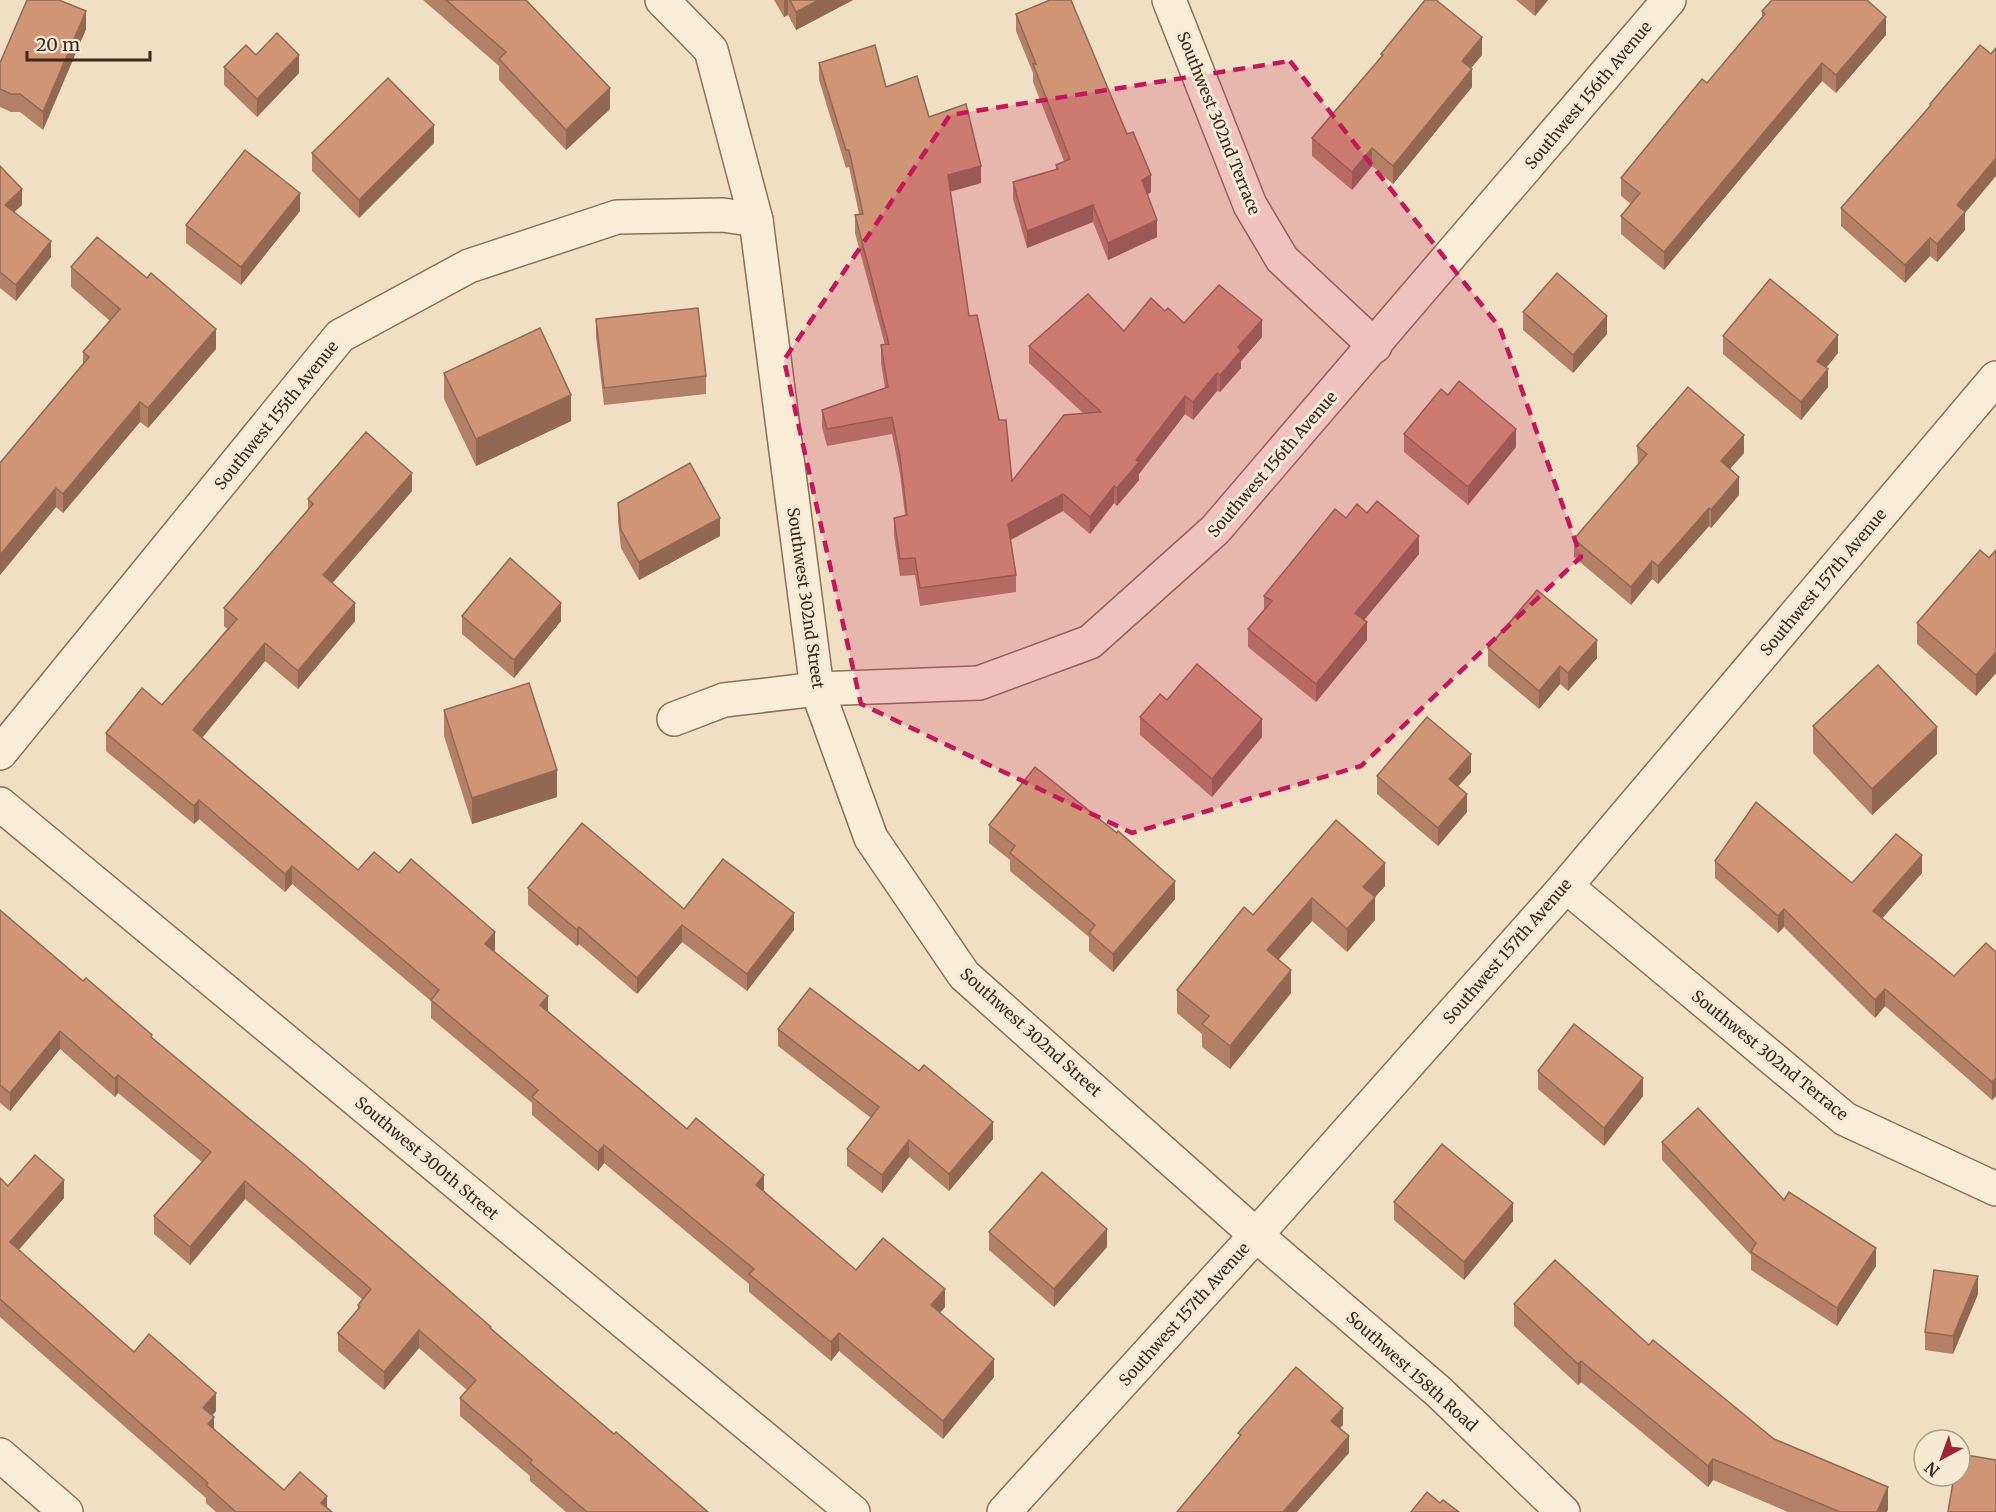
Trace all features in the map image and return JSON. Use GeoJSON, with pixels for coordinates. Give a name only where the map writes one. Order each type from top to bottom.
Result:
{"type":"FeatureCollection","features":[{"type":"Feature","properties":{"kind":"street","name":"Southwest 302nd Street"},"geometry":{"type":"LineString","coordinates":[[662,0],[711,50],[756,220],[817,689],[871,838],[964,975],[1256,1235]]}},
{"type":"Feature","properties":{"kind":"street","name":"Southwest 302nd Terrace"},"geometry":{"type":"LineString","coordinates":[[1168,0],[1250,205],[1282,259],[1375,346]]}},
{"type":"Feature","properties":{"kind":"street","name":"Southwest 156th Avenue"},"geometry":{"type":"LineString","coordinates":[[674,719],[724,700],[817,689],[979,683],[1090,642],[1215,530],[1375,346],[1669,0]]}},
{"type":"Feature","properties":{"kind":"street","name":"Southwest 155th Avenue"},"geometry":{"type":"LineString","coordinates":[[0,753],[340,336],[469,266],[617,217],[723,215],[756,220]]}},
{"type":"Feature","properties":{"kind":"street","name":"Southwest 157th Avenue"},"geometry":{"type":"LineString","coordinates":[[1004,1512],[1256,1235],[1566,886],[1996,378]]}},
{"type":"Feature","properties":{"kind":"street","name":"Southwest 300th Street"},"geometry":{"type":"LineString","coordinates":[[0,804],[854,1512]]}},
{"type":"Feature","properties":{"kind":"street","name":"Southwest 302nd Terrace"},"geometry":{"type":"LineString","coordinates":[[1566,886],[1845,1119],[1996,1189]]}},
{"type":"Feature","properties":{"kind":"street","name":"Southwest 158th Road"},"geometry":{"type":"LineString","coordinates":[[1256,1235],[1439,1392],[1563,1512]]}},
{"type":"Feature","properties":{"kind":"street"},"geometry":{"type":"LineString","coordinates":[[0,1455],[66,1512]]}},
{"type":"Feature","properties":{"kind":"highlighted area"},"geometry":{"type":"Polygon","coordinates":[[[1290,61],[1500,328],[1581,557],[1361,766],[1132,833],[861,704],[784,360],[950,115],[1290,61]]]}},
{"type":"Feature","properties":{"kind":"building"},"geometry":{"type":"Polygon","coordinates":[[[27,0],[59,0],[86,11],[43,112],[20,94],[11,94],[0,89],[0,63],[27,0]]]}},
{"type":"Feature","properties":{"kind":"building"},"geometry":{"type":"Polygon","coordinates":[[[446,0],[526,0],[610,88],[566,130],[499,59],[506,52],[446,0]]]}},
{"type":"Feature","properties":{"kind":"building"},"geometry":{"type":"Polygon","coordinates":[[[790,0],[819,0],[796,12],[790,0]]]}},
{"type":"Feature","properties":{"kind":"building"},"geometry":{"type":"Polygon","coordinates":[[[1050,0],[1071,0],[1127,134],[1133,132],[1151,175],[1142,180],[1157,220],[1108,243],[1093,205],[1027,231],[1013,182],[1058,169],[1056,165],[1070,159],[1016,14],[1050,0]]]}},
{"type":"Feature","properties":{"kind":"building"},"geometry":{"type":"Polygon","coordinates":[[[1425,0],[1436,0],[1482,37],[1462,61],[1472,69],[1393,166],[1372,148],[1352,172],[1312,138],[1383,55],[1381,54],[1425,0]]]}},
{"type":"Feature","properties":{"kind":"building"},"geometry":{"type":"Polygon","coordinates":[[[1772,0],[1867,0],[1886,17],[1836,75],[1822,63],[1664,252],[1621,216],[1640,193],[1621,178],[1702,79],[1707,83],[1765,14],[1762,11],[1772,0]]]}},
{"type":"Feature","properties":{"kind":"building"},"geometry":{"type":"Polygon","coordinates":[[[277,33],[299,55],[257,99],[224,67],[246,45],[256,55],[277,33]]]}},
{"type":"Feature","properties":{"kind":"building"},"geometry":{"type":"Polygon","coordinates":[[[875,45],[886,87],[917,76],[929,117],[966,104],[981,166],[948,175],[969,316],[977,315],[999,420],[1006,420],[1012,481],[1064,415],[1101,412],[1029,346],[1088,294],[1124,331],[1151,298],[1165,311],[1168,308],[1184,323],[1219,285],[1262,320],[1238,347],[1241,351],[1220,375],[1217,373],[1193,402],[1185,396],[1136,460],[1139,462],[1117,488],[1114,486],[1090,517],[1063,494],[1008,524],[1016,575],[920,588],[915,558],[900,559],[894,518],[907,515],[900,457],[892,417],[827,429],[822,410],[888,387],[881,345],[889,344],[855,215],[863,214],[849,150],[846,150],[819,63],[875,45]]]}},
{"type":"Feature","properties":{"kind":"building"},"geometry":{"type":"Polygon","coordinates":[[[1980,45],[1991,54],[1996,48],[1996,158],[1957,205],[1965,212],[1937,244],[1930,238],[1905,265],[1841,208],[1980,45]]]}},
{"type":"Feature","properties":{"kind":"building"},"geometry":{"type":"Polygon","coordinates":[[[388,78],[434,125],[359,200],[312,153],[388,78]]]}},
{"type":"Feature","properties":{"kind":"building"},"geometry":{"type":"Polygon","coordinates":[[[245,150],[300,193],[241,267],[186,225],[245,150]]]}},
{"type":"Feature","properties":{"kind":"building"},"geometry":{"type":"Polygon","coordinates":[[[0,166],[22,189],[5,205],[51,241],[16,285],[0,272],[0,166]]]}},
{"type":"Feature","properties":{"kind":"building"},"geometry":{"type":"Polygon","coordinates":[[[97,237],[147,278],[151,273],[216,329],[148,408],[140,402],[63,494],[56,488],[0,555],[0,463],[89,357],[83,352],[120,309],[71,267],[97,237]]]}},
{"type":"Feature","properties":{"kind":"building"},"geometry":{"type":"Polygon","coordinates":[[[1557,273],[1607,316],[1573,355],[1523,312],[1557,273]]]}},
{"type":"Feature","properties":{"kind":"building"},"geometry":{"type":"Polygon","coordinates":[[[1770,279],[1838,335],[1817,361],[1828,369],[1801,402],[1723,336],[1770,279]]]}},
{"type":"Feature","properties":{"kind":"building"},"geometry":{"type":"Polygon","coordinates":[[[698,308],[706,376],[604,388],[596,319],[698,308]]]}},
{"type":"Feature","properties":{"kind":"building"},"geometry":{"type":"Polygon","coordinates":[[[540,328],[571,395],[476,439],[444,373],[540,328]]]}},
{"type":"Feature","properties":{"kind":"building"},"geometry":{"type":"Polygon","coordinates":[[[1459,381],[1516,429],[1468,487],[1404,434],[1441,389],[1448,395],[1459,381]]]}},
{"type":"Feature","properties":{"kind":"building"},"geometry":{"type":"Polygon","coordinates":[[[1688,387],[1744,435],[1721,461],[1739,477],[1658,566],[1652,561],[1631,587],[1574,539],[1647,454],[1637,446],[1688,387]]]}},
{"type":"Feature","properties":{"kind":"building"},"geometry":{"type":"Polygon","coordinates":[[[366,432],[412,473],[323,575],[355,603],[298,671],[265,643],[193,730],[358,870],[374,852],[399,873],[411,859],[495,932],[485,944],[548,996],[540,1005],[687,1129],[696,1118],[764,1175],[756,1185],[856,1270],[883,1238],[945,1289],[931,1305],[994,1359],[943,1421],[839,1333],[831,1342],[749,1274],[754,1269],[604,1145],[598,1152],[532,1097],[538,1090],[431,1000],[439,990],[292,866],[285,874],[199,800],[194,806],[106,733],[142,688],[162,705],[237,619],[224,608],[313,504],[308,499],[366,432]]]}},
{"type":"Feature","properties":{"kind":"building"},"geometry":{"type":"Polygon","coordinates":[[[690,463],[720,518],[639,562],[621,530],[618,503],[690,463]]]}},
{"type":"Feature","properties":{"kind":"building"},"geometry":{"type":"Polygon","coordinates":[[[1377,501],[1419,536],[1355,613],[1367,622],[1316,684],[1248,629],[1272,601],[1264,596],[1335,509],[1346,518],[1357,504],[1367,513],[1377,501]]]}},
{"type":"Feature","properties":{"kind":"building"},"geometry":{"type":"Polygon","coordinates":[[[1980,550],[1989,558],[1996,550],[1996,652],[1976,675],[1917,623],[1980,550]]]}},
{"type":"Feature","properties":{"kind":"building"},"geometry":{"type":"Polygon","coordinates":[[[510,558],[561,603],[514,660],[462,616],[510,558]]]}},
{"type":"Feature","properties":{"kind":"building"},"geometry":{"type":"Polygon","coordinates":[[[1537,590],[1597,640],[1568,673],[1560,666],[1539,691],[1488,648],[1537,590]]]}},
{"type":"Feature","properties":{"kind":"building"},"geometry":{"type":"Polygon","coordinates":[[[1197,664],[1262,719],[1212,779],[1140,717],[1160,694],[1167,700],[1197,664]]]}},
{"type":"Feature","properties":{"kind":"building"},"geometry":{"type":"Polygon","coordinates":[[[1878,665],[1937,727],[1872,789],[1813,726],[1878,665]]]}},
{"type":"Feature","properties":{"kind":"building"},"geometry":{"type":"Polygon","coordinates":[[[529,683],[557,770],[472,798],[444,710],[529,683]]]}},
{"type":"Feature","properties":{"kind":"building"},"geometry":{"type":"Polygon","coordinates":[[[1427,717],[1471,754],[1449,779],[1467,794],[1438,828],[1377,776],[1427,717]]]}},
{"type":"Feature","properties":{"kind":"building"},"geometry":{"type":"Polygon","coordinates":[[[1035,767],[1117,833],[1118,831],[1175,881],[1113,954],[1089,933],[1095,925],[1010,853],[1015,846],[989,825],[1035,767]]]}},
{"type":"Feature","properties":{"kind":"building"},"geometry":{"type":"Polygon","coordinates":[[[1756,802],[1852,883],[1896,834],[1922,855],[1873,911],[1954,976],[1986,943],[1996,952],[1996,1078],[1992,1082],[1885,989],[1875,1000],[1784,909],[1778,916],[1715,861],[1756,802]]]}},
{"type":"Feature","properties":{"kind":"building"},"geometry":{"type":"Polygon","coordinates":[[[1336,820],[1385,863],[1363,887],[1375,897],[1347,929],[1312,898],[1267,950],[1291,970],[1230,1046],[1202,1024],[1209,1016],[1177,990],[1244,907],[1253,915],[1336,820]]]}},
{"type":"Feature","properties":{"kind":"building"},"geometry":{"type":"Polygon","coordinates":[[[582,823],[684,909],[723,859],[794,913],[747,974],[682,925],[637,978],[579,927],[577,930],[528,888],[582,823]]]}},
{"type":"Feature","properties":{"kind":"building"},"geometry":{"type":"Polygon","coordinates":[[[0,910],[83,981],[86,978],[152,1035],[151,1037],[304,1164],[490,1328],[708,1512],[587,1512],[530,1463],[532,1460],[460,1398],[476,1380],[419,1330],[384,1372],[338,1333],[360,1307],[358,1305],[371,1289],[245,1181],[190,1247],[154,1216],[211,1152],[118,1075],[115,1079],[60,1031],[10,1093],[0,1085],[0,910]]]}},
{"type":"Feature","properties":{"kind":"building"},"geometry":{"type":"Polygon","coordinates":[[[810,988],[919,1071],[924,1065],[993,1122],[949,1174],[909,1140],[882,1175],[847,1149],[879,1107],[778,1029],[810,988]]]}},
{"type":"Feature","properties":{"kind":"building"},"geometry":{"type":"Polygon","coordinates":[[[1574,1024],[1643,1078],[1604,1128],[1538,1071],[1574,1024]]]}},
{"type":"Feature","properties":{"kind":"building"},"geometry":{"type":"Polygon","coordinates":[[[1698,1108],[1784,1200],[1789,1192],[1876,1248],[1837,1308],[1751,1252],[1756,1243],[1662,1142],[1698,1108]]]}},
{"type":"Feature","properties":{"kind":"building"},"geometry":{"type":"Polygon","coordinates":[[[1442,1144],[1513,1203],[1464,1262],[1394,1202],[1442,1144]]]}},
{"type":"Feature","properties":{"kind":"building"},"geometry":{"type":"Polygon","coordinates":[[[35,1155],[64,1180],[10,1242],[134,1352],[149,1334],[216,1393],[203,1408],[214,1417],[208,1424],[284,1490],[300,1472],[327,1496],[321,1503],[332,1512],[236,1512],[206,1485],[208,1483],[0,1299],[0,1178],[8,1186],[35,1155]]]}},
{"type":"Feature","properties":{"kind":"building"},"geometry":{"type":"Polygon","coordinates":[[[1042,1172],[1107,1229],[1054,1289],[989,1232],[1042,1172]]]}},
{"type":"Feature","properties":{"kind":"building"},"geometry":{"type":"Polygon","coordinates":[[[1555,1260],[1649,1345],[1653,1340],[1774,1439],[1888,1487],[1877,1512],[1840,1512],[1713,1459],[1708,1466],[1581,1361],[1578,1364],[1514,1304],[1555,1260]]]}},
{"type":"Feature","properties":{"kind":"building"},"geometry":{"type":"Polygon","coordinates":[[[1934,1270],[1978,1276],[1953,1336],[1925,1332],[1934,1270]]]}},
{"type":"Feature","properties":{"kind":"building"},"geometry":{"type":"Polygon","coordinates":[[[1296,1367],[1343,1408],[1331,1421],[1349,1436],[1283,1512],[1177,1512],[1241,1435],[1238,1433],[1296,1367]]]}},
{"type":"Feature","properties":{"kind":"building"},"geometry":{"type":"Polygon","coordinates":[[[1972,1456],[1996,1460],[1996,1512],[1948,1512],[1952,1488],[1972,1488],[1972,1456]]]}},
{"type":"Feature","properties":{"kind":"building"},"geometry":{"type":"Polygon","coordinates":[[[1427,1492],[1440,1503],[1443,1500],[1459,1512],[1411,1512],[1427,1492]]]}}]}
